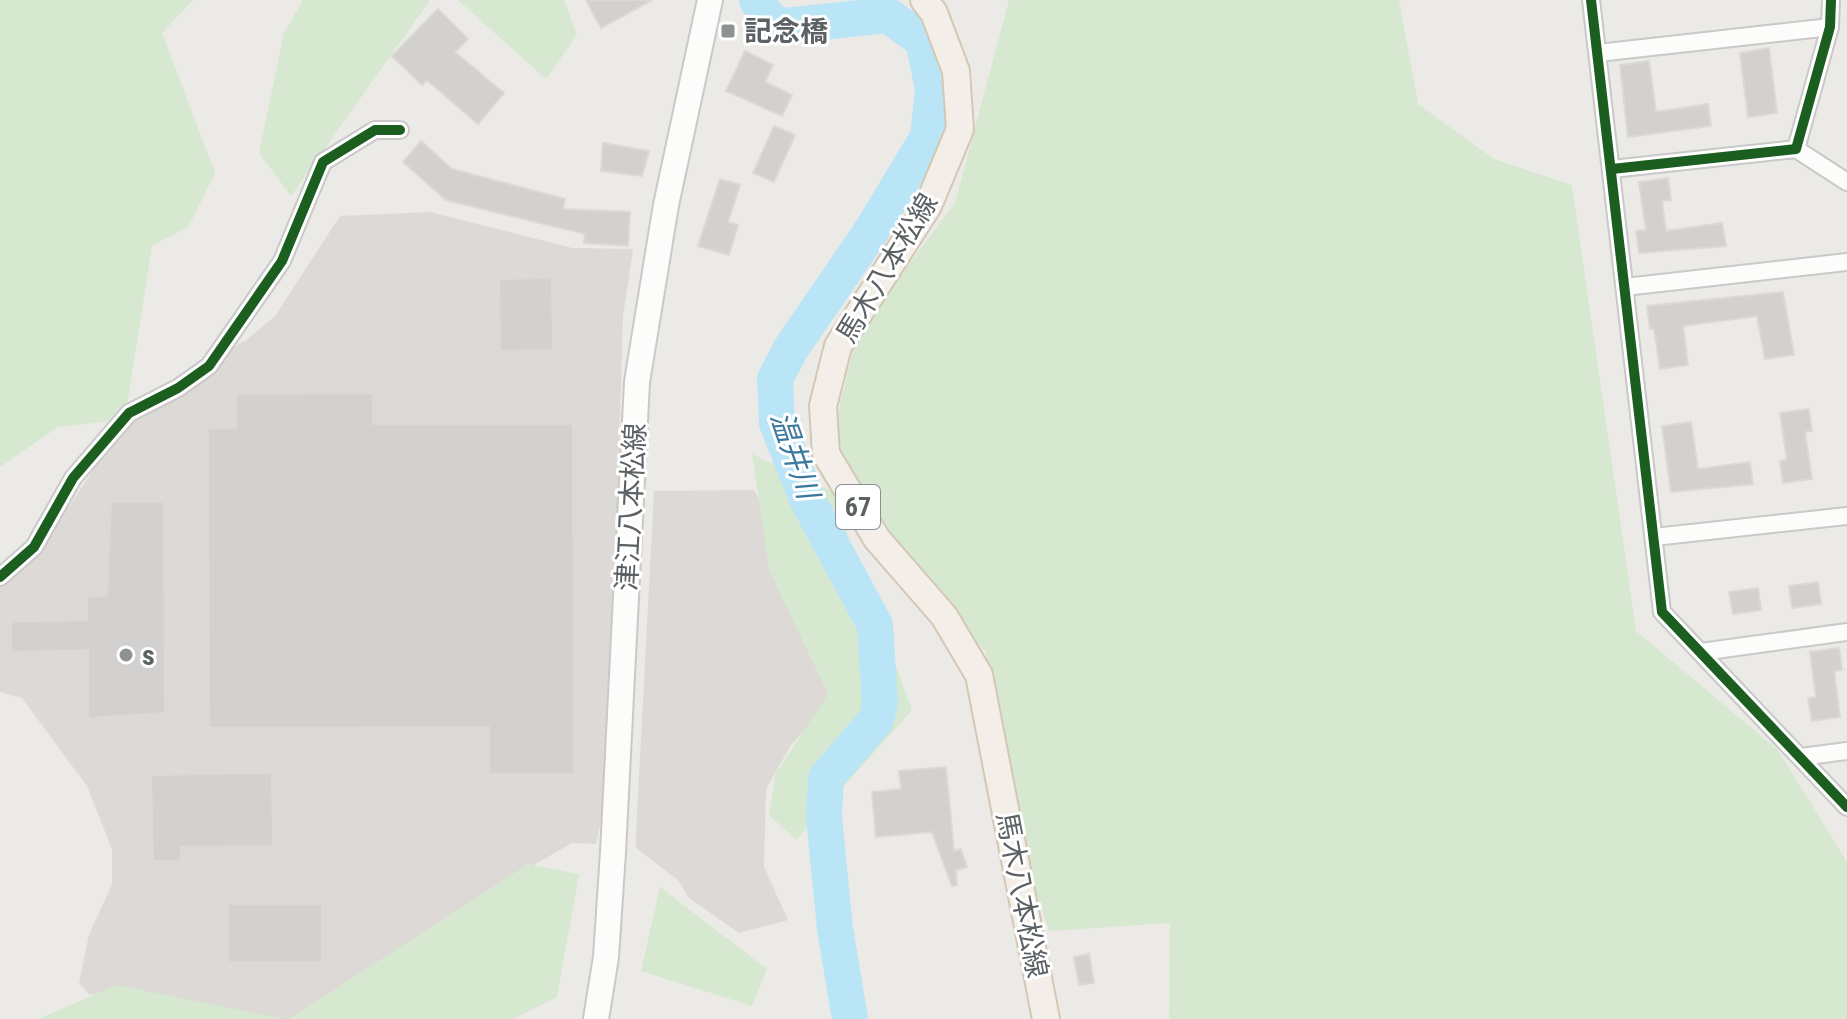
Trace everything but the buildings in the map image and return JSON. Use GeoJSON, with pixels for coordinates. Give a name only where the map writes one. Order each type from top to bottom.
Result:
{"type":"FeatureCollection","features":[{"type":"Feature","properties":{"kind":"main road","name":"津江八本松線"},"geometry":{"type":"LineString","coordinates":[[596,1019],[606,957],[613,852],[637,382],[666,205],[710,0]]}},
{"type":"Feature","properties":{"kind":"main road","name":"馬木八本松線"},"geometry":{"type":"LineString","coordinates":[[924,0],[934,13],[956,71],[960,129],[928,206],[838,346],[823,406],[826,454],[877,539],[944,616],[979,675],[1046,1019]]}},
{"type":"Feature","properties":{"kind":"street"},"geometry":{"type":"LineString","coordinates":[[1591,0],[1662,612],[1847,807]]}},
{"type":"Feature","properties":{"kind":"street"},"geometry":{"type":"LineString","coordinates":[[1796,149],[1830,27],[1831,0]]}},
{"type":"Feature","properties":{"kind":"street"},"geometry":{"type":"LineString","coordinates":[[1598,53],[1830,27]]}},
{"type":"Feature","properties":{"kind":"street"},"geometry":{"type":"LineString","coordinates":[[0,577],[34,547],[73,478],[129,413],[178,388],[209,366],[282,261],[323,162],[375,130],[400,130]]}},
{"type":"Feature","properties":{"kind":"street"},"geometry":{"type":"LineString","coordinates":[[1612,169],[1796,149],[1847,182]]}},
{"type":"Feature","properties":{"kind":"street"},"geometry":{"type":"LineString","coordinates":[[1625,287],[1847,262]]}},
{"type":"Feature","properties":{"kind":"street"},"geometry":{"type":"LineString","coordinates":[[1654,537],[1847,516]]}},
{"type":"Feature","properties":{"kind":"street"},"geometry":{"type":"LineString","coordinates":[[1701,652],[1847,632]]}},
{"type":"Feature","properties":{"kind":"street"},"geometry":{"type":"LineString","coordinates":[[1801,757],[1847,751]]}},
{"type":"Feature","properties":{"kind":"shaded area"},"geometry":{"type":"Polygon","coordinates":[[[431,212],[572,248],[633,249],[623,316],[609,783],[596,844],[572,843],[480,896],[358,1019],[197,1019],[145,1002],[89,994],[79,983],[89,935],[112,884],[112,849],[87,786],[22,698],[0,692],[0,577],[39,551],[102,457],[111,430],[159,389],[246,340],[275,316],[340,216],[431,212]]]}},
{"type":"Feature","properties":{"kind":"shaded area"},"geometry":{"type":"Polygon","coordinates":[[[754,490],[797,568],[843,689],[791,745],[766,789],[764,867],[788,920],[739,933],[688,897],[679,881],[636,848],[636,834],[654,491],[754,490]]]}},
{"type":"Feature","properties":{"kind":"green space"},"geometry":{"type":"Polygon","coordinates":[[[0,0],[193,0],[162,33],[215,173],[189,226],[152,246],[125,419],[58,427],[0,467],[0,0]]]}},
{"type":"Feature","properties":{"kind":"green space"},"geometry":{"type":"Polygon","coordinates":[[[303,0],[430,0],[291,196],[259,153],[284,33],[303,0]]]}},
{"type":"Feature","properties":{"kind":"green space"},"geometry":{"type":"Polygon","coordinates":[[[458,0],[564,0],[577,35],[546,79],[458,0]]]}},
{"type":"Feature","properties":{"kind":"green space"},"geometry":{"type":"Polygon","coordinates":[[[1009,0],[1399,0],[1418,104],[1494,159],[1572,185],[1636,631],[1778,750],[1847,862],[1847,1019],[1169,1019],[1170,923],[1049,931],[1000,783],[986,652],[877,539],[832,438],[857,333],[955,203],[1009,0]]]}},
{"type":"Feature","properties":{"kind":"green space"},"geometry":{"type":"Polygon","coordinates":[[[752,454],[832,491],[912,710],[796,840],[769,815],[776,773],[828,694],[769,570],[752,454]]]}},
{"type":"Feature","properties":{"kind":"green space"},"geometry":{"type":"Polygon","coordinates":[[[528,864],[579,874],[557,997],[513,1019],[289,1019],[528,864]]]}},
{"type":"Feature","properties":{"kind":"green space"},"geometry":{"type":"Polygon","coordinates":[[[660,887],[767,969],[752,1006],[641,971],[660,887]]]}},
{"type":"Feature","properties":{"kind":"green space"},"geometry":{"type":"Polygon","coordinates":[[[117,985],[285,1019],[38,1019],[117,985]]]}},
{"type":"Feature","properties":{"kind":"waterway","name":"温井川"},"geometry":{"type":"LineString","coordinates":[[757,0],[770,21],[785,26],[887,15],[923,40],[933,89],[928,137],[872,230],[790,350],[775,379],[777,423],[808,501],[875,625],[880,703],[876,720],[826,778],[824,817],[835,929],[850,1019]]}},
{"type":"Feature","properties":{"kind":"cycle path"},"geometry":{"type":"LineString","coordinates":[[1591,0],[1662,612],[1847,807]]}},
{"type":"Feature","properties":{"kind":"cycle path"},"geometry":{"type":"LineString","coordinates":[[1612,169],[1796,149],[1830,27],[1831,0]]}},
{"type":"Feature","properties":{"kind":"cycle path"},"geometry":{"type":"LineString","coordinates":[[0,577],[34,547],[73,478],[129,413],[178,388],[209,366],[282,261],[323,162],[375,130],[400,130]]}},
{"type":"Feature","properties":{"kind":"place","name":"記念橋"},"geometry":{"type":"Point","coordinates":[728,31]}},
{"type":"Feature","properties":{"kind":"place","name":"s"},"geometry":{"type":"Point","coordinates":[126,655]}}]}
